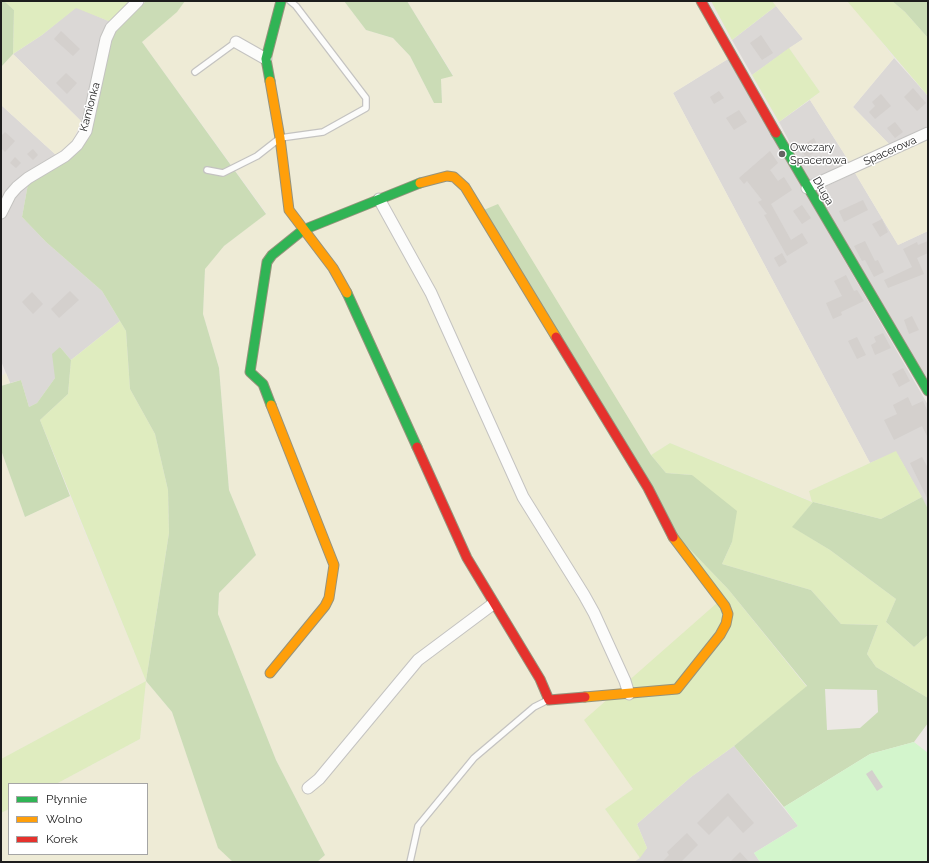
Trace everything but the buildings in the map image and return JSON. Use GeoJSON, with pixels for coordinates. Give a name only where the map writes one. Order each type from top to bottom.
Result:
{"type":"FeatureCollection","features":[{"type":"Feature","properties":{"kind":"street","name":"Kamionka"},"geometry":{"type":"LineString","coordinates":[[1,213],[10,195],[17,187],[28,178],[65,156],[76,145],[86,131],[106,39],[111,28],[138,1]]}},
{"type":"Feature","properties":{"kind":"street"},"geometry":{"type":"LineString","coordinates":[[270,673],[325,606],[334,574],[334,565],[263,384],[250,372],[267,262],[303,230],[432,179],[447,176],[454,177],[465,187],[648,488],[669,531],[725,606],[728,614],[723,630],[677,690],[549,700],[540,679],[493,604],[467,558],[351,298],[333,268],[303,230],[288,210],[280,138],[266,59],[281,1]]}},
{"type":"Feature","properties":{"kind":"street","name":"Długa"},"geometry":{"type":"LineString","coordinates":[[701,1],[807,188],[928,391]]}},
{"type":"Feature","properties":{"kind":"street"},"geometry":{"type":"LineString","coordinates":[[236,42],[266,59]]}},
{"type":"Feature","properties":{"kind":"street","name":"Spacerowa"},"geometry":{"type":"LineString","coordinates":[[807,188],[928,133]]}},
{"type":"Feature","properties":{"kind":"street"},"geometry":{"type":"LineString","coordinates":[[379,200],[431,293],[523,497],[594,613],[625,681],[629,694]]}},
{"type":"Feature","properties":{"kind":"street"},"geometry":{"type":"LineString","coordinates":[[308,788],[324,773],[418,660],[493,604]]}},
{"type":"Feature","properties":{"kind":"lane"},"geometry":{"type":"LineString","coordinates":[[207,170],[223,172],[257,156],[280,138],[322,132],[366,108],[366,98],[296,6],[290,1]]}},
{"type":"Feature","properties":{"kind":"lane"},"geometry":{"type":"LineString","coordinates":[[195,72],[236,42]]}},
{"type":"Feature","properties":{"kind":"lane"},"geometry":{"type":"LineString","coordinates":[[410,862],[418,826],[474,758],[534,707],[549,700]]}},
{"type":"Feature","properties":{"kind":"shaded area"},"geometry":{"type":"Polygon","coordinates":[[[185,1],[344,1],[366,30],[393,38],[410,56],[434,103],[442,103],[441,79],[453,75],[407,1],[695,1],[728,59],[673,93],[870,463],[809,491],[813,502],[670,443],[651,455],[628,420],[717,603],[633,789],[605,809],[640,858],[634,862],[317,862],[325,855],[276,760],[218,614],[219,593],[256,555],[229,490],[219,368],[203,314],[205,268],[224,246],[266,213],[142,42],[176,12],[185,1]]]}},
{"type":"Feature","properties":{"kind":"shaded area"},"geometry":{"type":"Polygon","coordinates":[[[772,1],[850,1],[894,58],[853,107],[891,146],[850,163],[810,100],[820,92],[789,48],[803,39],[772,1]]]}},
{"type":"Feature","properties":{"kind":"shaded area"},"geometry":{"type":"Polygon","coordinates":[[[776,6],[803,39],[752,75],[732,40],[776,6]]]}},
{"type":"Feature","properties":{"kind":"shaded area"},"geometry":{"type":"Polygon","coordinates":[[[76,7],[111,22],[107,28],[81,121],[13,54],[42,35],[76,7]]]}},
{"type":"Feature","properties":{"kind":"shaded area"},"geometry":{"type":"Polygon","coordinates":[[[13,54],[81,121],[73,141],[56,155],[1,105],[1,67],[13,54]]]}},
{"type":"Feature","properties":{"kind":"shaded area"},"geometry":{"type":"Polygon","coordinates":[[[894,58],[928,96],[928,126],[891,146],[853,107],[894,58]]]}},
{"type":"Feature","properties":{"kind":"shaded area"},"geometry":{"type":"Polygon","coordinates":[[[728,59],[928,405],[928,509],[896,452],[870,463],[673,93],[728,59]]]}},
{"type":"Feature","properties":{"kind":"shaded area"},"geometry":{"type":"Polygon","coordinates":[[[810,100],[850,163],[810,181],[779,122],[810,100]]]}},
{"type":"Feature","properties":{"kind":"shaded area"},"geometry":{"type":"Polygon","coordinates":[[[1,105],[56,155],[11,185],[1,202],[1,105]]]}},
{"type":"Feature","properties":{"kind":"shaded area"},"geometry":{"type":"Polygon","coordinates":[[[928,137],[928,231],[898,245],[855,173],[928,137]]]}},
{"type":"Feature","properties":{"kind":"shaded area"},"geometry":{"type":"Polygon","coordinates":[[[855,173],[898,245],[928,231],[928,380],[816,191],[855,173]]]}},
{"type":"Feature","properties":{"kind":"shaded area"},"geometry":{"type":"Polygon","coordinates":[[[28,184],[22,217],[46,242],[102,291],[120,321],[71,360],[60,347],[55,378],[37,403],[29,407],[21,380],[10,383],[1,361],[1,221],[7,205],[17,191],[28,184]]]}},
{"type":"Feature","properties":{"kind":"shaded area"},"geometry":{"type":"Polygon","coordinates":[[[6,373],[10,383],[1,386],[1,376],[6,373]]]}},
{"type":"Feature","properties":{"kind":"shaded area"},"geometry":{"type":"Polygon","coordinates":[[[1,450],[25,517],[70,496],[146,681],[1,759],[1,450]]]}},
{"type":"Feature","properties":{"kind":"shaded area"},"geometry":{"type":"Polygon","coordinates":[[[146,681],[172,712],[218,847],[233,862],[1,862],[1,813],[8,810],[8,855],[148,855],[148,783],[58,783],[140,739],[146,681]]]}},
{"type":"Feature","properties":{"kind":"shaded area"},"geometry":{"type":"Polygon","coordinates":[[[734,746],[798,826],[754,853],[760,862],[634,862],[647,848],[637,824],[691,777],[734,746]]]}},
{"type":"Feature","properties":{"kind":"green space"},"geometry":{"type":"Polygon","coordinates":[[[1,1],[4,1],[14,10],[13,54],[1,67],[1,1]]]}},
{"type":"Feature","properties":{"kind":"green space"},"geometry":{"type":"Polygon","coordinates":[[[4,1],[134,1],[111,22],[76,8],[42,35],[13,54],[14,10],[4,1]]]}},
{"type":"Feature","properties":{"kind":"green space"},"geometry":{"type":"Polygon","coordinates":[[[146,1],[185,1],[177,12],[142,42],[266,214],[224,246],[205,269],[203,314],[219,368],[229,490],[256,555],[219,593],[218,614],[276,760],[325,855],[317,862],[233,862],[218,848],[172,712],[146,681],[169,533],[168,490],[155,434],[130,389],[126,331],[102,291],[46,242],[22,217],[28,184],[88,133],[115,29],[128,19],[146,1]]]}},
{"type":"Feature","properties":{"kind":"green space"},"geometry":{"type":"Polygon","coordinates":[[[344,1],[407,1],[453,76],[441,79],[442,103],[434,103],[410,56],[393,38],[366,30],[344,1]]]}},
{"type":"Feature","properties":{"kind":"green space"},"geometry":{"type":"Polygon","coordinates":[[[711,1],[772,1],[776,6],[732,40],[711,1]]]}},
{"type":"Feature","properties":{"kind":"green space"},"geometry":{"type":"Polygon","coordinates":[[[847,1],[892,1],[905,12],[928,38],[928,96],[847,1]]]}},
{"type":"Feature","properties":{"kind":"green space"},"geometry":{"type":"Polygon","coordinates":[[[892,1],[928,1],[928,38],[905,12],[892,1]]]}},
{"type":"Feature","properties":{"kind":"green space"},"geometry":{"type":"Polygon","coordinates":[[[789,48],[820,92],[779,122],[752,75],[789,48]]]}},
{"type":"Feature","properties":{"kind":"green space"},"geometry":{"type":"Polygon","coordinates":[[[498,204],[651,455],[666,473],[692,475],[737,511],[732,542],[722,564],[811,590],[841,624],[878,625],[867,654],[876,667],[928,698],[928,723],[914,742],[870,754],[784,807],[734,746],[807,686],[728,589],[675,534],[479,212],[498,204]],[[825,689],[827,730],[860,728],[878,712],[877,690],[825,689]]]}},
{"type":"Feature","properties":{"kind":"green space"},"geometry":{"type":"Polygon","coordinates":[[[120,321],[126,331],[130,389],[155,434],[168,490],[169,533],[146,681],[40,420],[68,394],[71,360],[120,321]]]}},
{"type":"Feature","properties":{"kind":"green space"},"geometry":{"type":"Polygon","coordinates":[[[60,347],[71,360],[68,394],[40,420],[70,496],[25,517],[1,450],[1,386],[21,380],[29,407],[37,403],[55,378],[52,354],[60,347]]]}},
{"type":"Feature","properties":{"kind":"green space"},"geometry":{"type":"Polygon","coordinates":[[[670,443],[812,502],[809,491],[896,451],[922,497],[881,519],[813,502],[793,527],[830,550],[896,599],[886,622],[914,647],[928,635],[928,698],[876,667],[867,654],[878,625],[841,624],[811,590],[722,564],[732,542],[692,475],[666,473],[651,455],[670,443]]]}},
{"type":"Feature","properties":{"kind":"green space"},"geometry":{"type":"Polygon","coordinates":[[[922,497],[928,509],[928,635],[914,647],[886,622],[896,599],[830,550],[792,527],[813,502],[881,519],[922,497]]]}},
{"type":"Feature","properties":{"kind":"green space"},"geometry":{"type":"Polygon","coordinates":[[[675,534],[728,589],[807,687],[734,746],[691,777],[637,824],[647,848],[640,858],[605,809],[633,789],[584,720],[717,603],[675,534]]]}},
{"type":"Feature","properties":{"kind":"green space"},"geometry":{"type":"Polygon","coordinates":[[[146,681],[140,739],[58,783],[8,783],[8,810],[1,813],[1,759],[146,681]]]}},
{"type":"Feature","properties":{"kind":"green space"},"geometry":{"type":"Polygon","coordinates":[[[914,742],[928,753],[928,862],[760,862],[754,853],[798,826],[784,807],[870,754],[914,742]]]}},
{"type":"Feature","properties":{"kind":"traffic: fast"},"geometry":{"type":"LineString","coordinates":[[270,81],[266,59],[281,1]]}},
{"type":"Feature","properties":{"kind":"traffic: fast"},"geometry":{"type":"LineString","coordinates":[[776,133],[928,391]]}},
{"type":"Feature","properties":{"kind":"traffic: fast"},"geometry":{"type":"LineString","coordinates":[[271,405],[263,384],[250,372],[267,262],[272,255],[303,230],[420,183]]}},
{"type":"Feature","properties":{"kind":"traffic: fast"},"geometry":{"type":"LineString","coordinates":[[347,293],[417,447]]}},
{"type":"Feature","properties":{"kind":"traffic: slow"},"geometry":{"type":"LineString","coordinates":[[270,81],[280,138],[289,210],[333,268],[347,293]]}},
{"type":"Feature","properties":{"kind":"traffic: slow"},"geometry":{"type":"LineString","coordinates":[[420,183],[447,176],[454,177],[465,187],[556,337]]}},
{"type":"Feature","properties":{"kind":"traffic: slow"},"geometry":{"type":"LineString","coordinates":[[270,673],[325,606],[329,598],[334,565],[271,405]]}},
{"type":"Feature","properties":{"kind":"traffic: slow"},"geometry":{"type":"LineString","coordinates":[[585,697],[677,689],[720,635],[726,624],[728,614],[725,606],[673,537]]}},
{"type":"Feature","properties":{"kind":"traffic: jam"},"geometry":{"type":"LineString","coordinates":[[701,1],[776,133]]}},
{"type":"Feature","properties":{"kind":"traffic: jam"},"geometry":{"type":"LineString","coordinates":[[556,337],[648,488],[673,537]]}},
{"type":"Feature","properties":{"kind":"traffic: jam"},"geometry":{"type":"LineString","coordinates":[[417,447],[467,558],[540,679],[549,700],[585,697]]}},
{"type":"Feature","properties":{"kind":"place","name":"Owczary Spacerowa"},"geometry":{"type":"Point","coordinates":[782,154]}}]}
